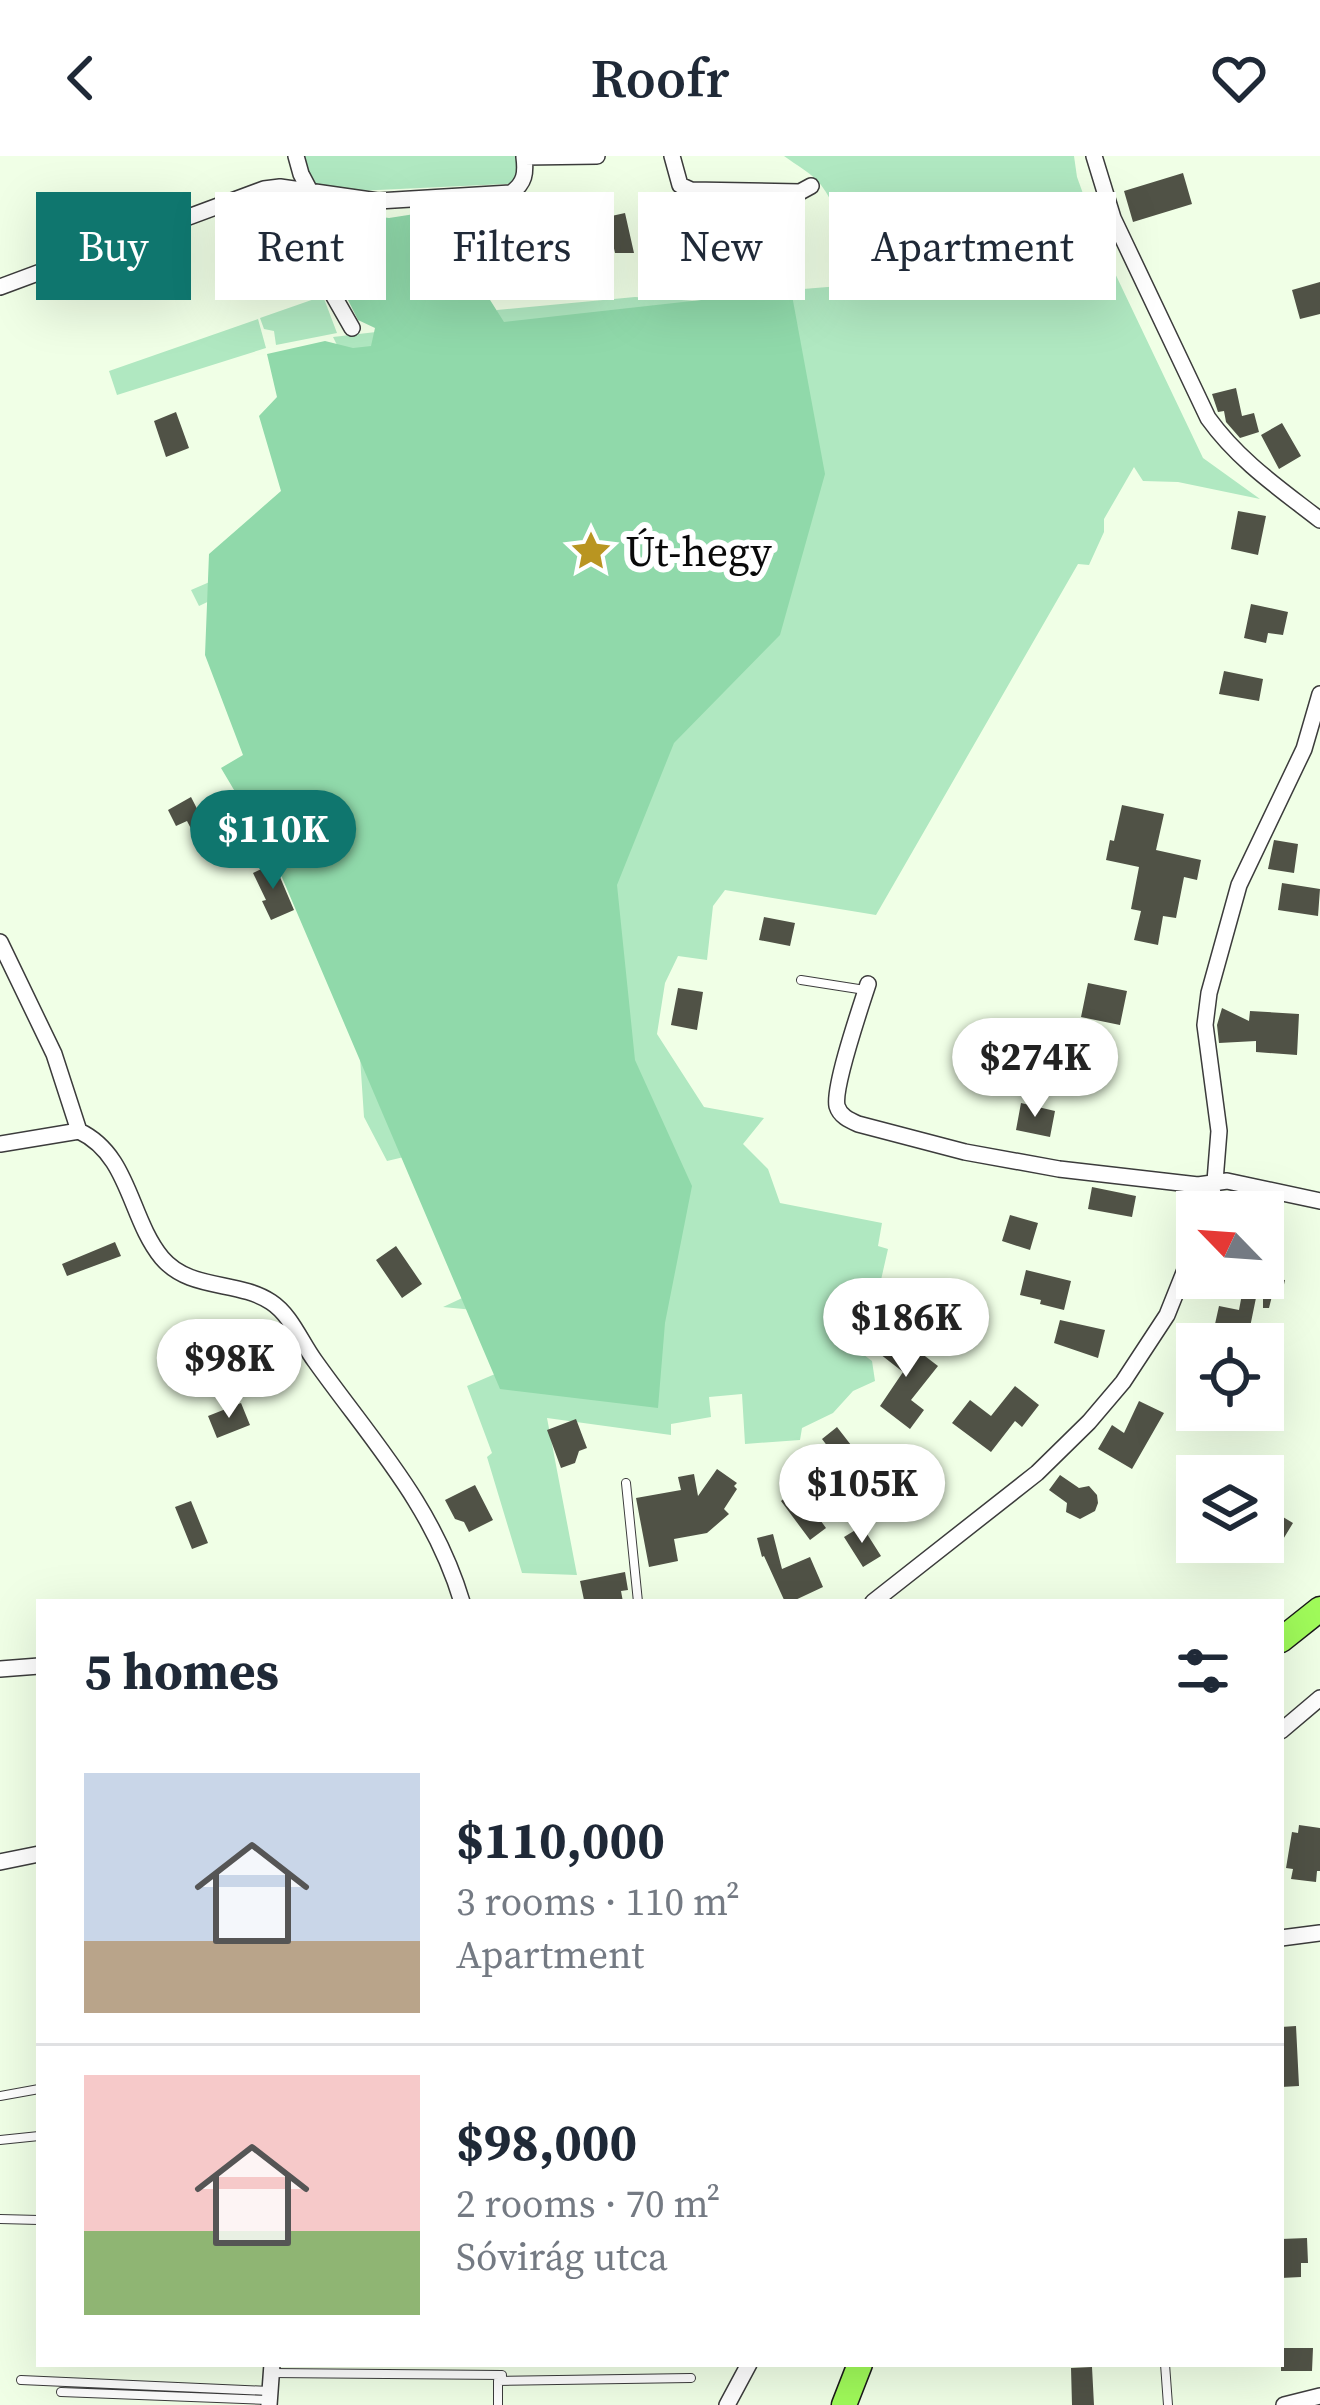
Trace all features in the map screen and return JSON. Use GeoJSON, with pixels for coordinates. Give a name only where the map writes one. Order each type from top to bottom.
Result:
{"type":"FeatureCollection","features":[{"type":"Feature","properties":{"kind":"main road"},"geometry":{"type":"LineString","coordinates":[[1284,1638],[1320,1610]]}},
{"type":"Feature","properties":{"kind":"main road"},"geometry":{"type":"LineString","coordinates":[[844,2405],[859,2367]]}},
{"type":"Feature","properties":{"kind":"street"},"geometry":{"type":"LineString","coordinates":[[296,156],[310,192]]}},
{"type":"Feature","properties":{"kind":"street"},"geometry":{"type":"LineString","coordinates":[[386,201],[511,193],[525,176],[524,157],[597,156]]}},
{"type":"Feature","properties":{"kind":"street"},"geometry":{"type":"LineString","coordinates":[[672,156],[680,184],[691,190],[800,192],[811,186]]}},
{"type":"Feature","properties":{"kind":"street"},"geometry":{"type":"LineString","coordinates":[[1094,156],[1113,218],[1208,418],[1251,467],[1320,520]]}},
{"type":"Feature","properties":{"kind":"street"},"geometry":{"type":"LineString","coordinates":[[256,192],[280,187],[306,192]]}},
{"type":"Feature","properties":{"kind":"street"},"geometry":{"type":"LineString","coordinates":[[0,287],[215,207]]}},
{"type":"Feature","properties":{"kind":"street"},"geometry":{"type":"LineString","coordinates":[[336,300],[352,328]]}},
{"type":"Feature","properties":{"kind":"street"},"geometry":{"type":"LineString","coordinates":[[1212,1191],[1219,1131],[1205,1025],[1209,993],[1239,885],[1304,749],[1320,694]]}},
{"type":"Feature","properties":{"kind":"street"},"geometry":{"type":"LineString","coordinates":[[0,943],[53,1054],[79,1130]]}},
{"type":"Feature","properties":{"kind":"street"},"geometry":{"type":"LineString","coordinates":[[867,987],[838,1089],[837,1108],[844,1118],[964,1151],[1059,1169],[1198,1185],[1227,1181],[1320,1201]]}},
{"type":"Feature","properties":{"kind":"street"},"geometry":{"type":"LineString","coordinates":[[0,1144],[79,1130],[97,1139],[110,1153],[158,1253],[168,1264],[199,1280],[267,1300],[285,1316],[416,1498],[444,1550],[461,1599]]}},
{"type":"Feature","properties":{"kind":"street"},"geometry":{"type":"LineString","coordinates":[[877,1599],[1037,1473],[1089,1422],[1123,1382],[1167,1315],[1176,1292]]}},
{"type":"Feature","properties":{"kind":"street"},"geometry":{"type":"LineString","coordinates":[[0,1669],[36,1666]]}},
{"type":"Feature","properties":{"kind":"street"},"geometry":{"type":"LineString","coordinates":[[1284,1728],[1320,1698]]}},
{"type":"Feature","properties":{"kind":"street"},"geometry":{"type":"LineString","coordinates":[[0,1862],[36,1855]]}},
{"type":"Feature","properties":{"kind":"street"},"geometry":{"type":"LineString","coordinates":[[1284,1938],[1320,1934]]}},
{"type":"Feature","properties":{"kind":"street"},"geometry":{"type":"LineString","coordinates":[[728,2405],[747,2367]]}},
{"type":"Feature","properties":{"kind":"street"},"geometry":{"type":"LineString","coordinates":[[1284,2405],[1320,2396]]}},
{"type":"Feature","properties":{"kind":"lane"},"geometry":{"type":"LineString","coordinates":[[801,980],[867,987]]}},
{"type":"Feature","properties":{"kind":"lane"},"geometry":{"type":"LineString","coordinates":[[626,1483],[638,1599]]}},
{"type":"Feature","properties":{"kind":"lane"},"geometry":{"type":"LineString","coordinates":[[0,2096],[36,2090]]}},
{"type":"Feature","properties":{"kind":"lane"},"geometry":{"type":"LineString","coordinates":[[0,2140],[36,2136]]}},
{"type":"Feature","properties":{"kind":"lane"},"geometry":{"type":"LineString","coordinates":[[0,2219],[36,2220]]}},
{"type":"Feature","properties":{"kind":"lane"},"geometry":{"type":"LineString","coordinates":[[1166,2367],[1168,2405]]}},
{"type":"Feature","properties":{"kind":"lane"},"geometry":{"type":"LineString","coordinates":[[61,2392],[502,2374],[498,2405]]}},
{"type":"Feature","properties":{"kind":"lane"},"geometry":{"type":"LineString","coordinates":[[501,2381],[691,2378]]}},
{"type":"Feature","properties":{"kind":"lane"},"geometry":{"type":"LineString","coordinates":[[21,2380],[270,2387]]}},
{"type":"Feature","properties":{"kind":"green space"},"geometry":{"type":"Polygon","coordinates":[[[290,156],[520,156],[525,183],[314,192],[307,165],[291,165],[290,156]]]}},
{"type":"Feature","properties":{"kind":"green space"},"geometry":{"type":"Polygon","coordinates":[[[784,156],[1074,156],[1082,192],[829,192],[829,197],[813,177],[784,156]]]}},
{"type":"Feature","properties":{"kind":"green space"},"geometry":{"type":"Polygon","coordinates":[[[410,215],[410,300],[490,300],[504,322],[701,300],[793,300],[825,474],[780,635],[674,743],[617,885],[635,1060],[692,1186],[665,1323],[658,1408],[500,1389],[272,854],[221,768],[243,755],[205,655],[209,554],[281,491],[259,416],[277,397],[267,354],[325,341],[353,348],[371,346],[375,328],[358,320],[348,300],[386,300],[389,218],[410,215]]]}},
{"type":"Feature","properties":{"kind":"green space"},"geometry":{"type":"Polygon","coordinates":[[[1116,275],[1203,458],[1260,499],[1178,482],[1143,481],[1134,467],[1104,519],[1104,532],[1089,565],[1078,564],[876,915],[725,890],[713,906],[707,960],[678,956],[665,983],[657,1034],[704,1107],[764,1118],[743,1144],[768,1169],[780,1203],[882,1223],[878,1246],[888,1249],[864,1355],[872,1361],[875,1381],[853,1391],[833,1413],[802,1428],[800,1440],[745,1444],[742,1394],[709,1397],[711,1417],[671,1424],[671,1435],[547,1418],[577,1575],[522,1573],[487,1457],[492,1453],[467,1386],[495,1374],[494,1312],[443,1307],[473,1293],[404,1157],[387,1161],[364,1117],[360,1057],[245,757],[222,595],[199,606],[191,590],[286,549],[337,345],[333,337],[376,332],[469,344],[497,310],[635,297],[728,303],[805,300],[805,289],[829,287],[829,300],[1116,300],[1116,275]]]}},
{"type":"Feature","properties":{"kind":"green space"},"geometry":{"type":"Polygon","coordinates":[[[325,300],[337,333],[276,345],[274,331],[264,329],[260,318],[325,300]]]}},
{"type":"Feature","properties":{"kind":"green space"},"geometry":{"type":"Polygon","coordinates":[[[258,319],[266,348],[117,395],[109,371],[258,319]]]}},
{"type":"Feature","properties":{"kind":"building"},"geometry":{"type":"Polygon","coordinates":[[[1183,173],[1192,204],[1133,222],[1124,191],[1183,173]]]}},
{"type":"Feature","properties":{"kind":"building"},"geometry":{"type":"Polygon","coordinates":[[[625,213],[634,253],[615,253],[614,215],[625,213]]]}},
{"type":"Feature","properties":{"kind":"building"},"geometry":{"type":"Polygon","coordinates":[[[1320,282],[1320,314],[1300,319],[1292,290],[1320,282]]]}},
{"type":"Feature","properties":{"kind":"building"},"geometry":{"type":"Polygon","coordinates":[[[1236,388],[1242,416],[1254,413],[1259,432],[1240,438],[1226,422],[1224,411],[1218,412],[1212,394],[1236,388]]]}},
{"type":"Feature","properties":{"kind":"building"},"geometry":{"type":"Polygon","coordinates":[[[176,412],[189,448],[166,457],[154,421],[176,412]]]}},
{"type":"Feature","properties":{"kind":"building"},"geometry":{"type":"Polygon","coordinates":[[[1282,423],[1301,456],[1279,469],[1261,435],[1282,423]]]}},
{"type":"Feature","properties":{"kind":"building"},"geometry":{"type":"Polygon","coordinates":[[[1238,511],[1266,516],[1258,555],[1231,549],[1238,511]]]}},
{"type":"Feature","properties":{"kind":"building"},"geometry":{"type":"Polygon","coordinates":[[[1251,604],[1288,612],[1283,635],[1268,633],[1266,643],[1244,638],[1251,604]]]}},
{"type":"Feature","properties":{"kind":"building"},"geometry":{"type":"Polygon","coordinates":[[[1224,671],[1263,679],[1259,701],[1219,694],[1224,671]]]}},
{"type":"Feature","properties":{"kind":"building"},"geometry":{"type":"Polygon","coordinates":[[[191,797],[210,834],[224,827],[234,847],[208,861],[187,821],[176,826],[168,810],[191,797]]]}},
{"type":"Feature","properties":{"kind":"building"},"geometry":{"type":"Polygon","coordinates":[[[1122,805],[1164,814],[1156,850],[1201,860],[1197,880],[1184,877],[1176,918],[1163,916],[1158,945],[1134,940],[1141,911],[1131,909],[1139,867],[1106,860],[1122,805]]]}},
{"type":"Feature","properties":{"kind":"building"},"geometry":{"type":"Polygon","coordinates":[[[1274,840],[1298,844],[1294,873],[1268,869],[1274,840]]]}},
{"type":"Feature","properties":{"kind":"building"},"geometry":{"type":"Polygon","coordinates":[[[274,863],[294,910],[271,920],[253,873],[274,863]]]}},
{"type":"Feature","properties":{"kind":"building"},"geometry":{"type":"Polygon","coordinates":[[[1282,883],[1320,889],[1318,916],[1278,910],[1282,883]]]}},
{"type":"Feature","properties":{"kind":"building"},"geometry":{"type":"Polygon","coordinates":[[[764,917],[795,923],[790,946],[759,940],[764,917]]]}},
{"type":"Feature","properties":{"kind":"building"},"geometry":{"type":"Polygon","coordinates":[[[1088,983],[1127,991],[1120,1025],[1081,1017],[1088,983]]]}},
{"type":"Feature","properties":{"kind":"building"},"geometry":{"type":"Polygon","coordinates":[[[678,988],[703,992],[697,1030],[671,1025],[678,988]]]}},
{"type":"Feature","properties":{"kind":"building"},"geometry":{"type":"Polygon","coordinates":[[[1222,1008],[1249,1021],[1250,1011],[1299,1014],[1297,1055],[1256,1052],[1256,1041],[1219,1043],[1222,1008]]]}},
{"type":"Feature","properties":{"kind":"building"},"geometry":{"type":"Polygon","coordinates":[[[1021,1103],[1055,1111],[1050,1137],[1016,1130],[1021,1103]]]}},
{"type":"Feature","properties":{"kind":"building"},"geometry":{"type":"Polygon","coordinates":[[[1092,1187],[1136,1196],[1132,1217],[1088,1209],[1092,1187]]]}},
{"type":"Feature","properties":{"kind":"building"},"geometry":{"type":"Polygon","coordinates":[[[1010,1215],[1038,1223],[1030,1250],[1002,1241],[1010,1215]]]}},
{"type":"Feature","properties":{"kind":"building"},"geometry":{"type":"Polygon","coordinates":[[[115,1242],[121,1256],[67,1276],[62,1264],[115,1242]]]}},
{"type":"Feature","properties":{"kind":"building"},"geometry":{"type":"Polygon","coordinates":[[[396,1246],[422,1284],[402,1298],[376,1260],[396,1246]]]}},
{"type":"Feature","properties":{"kind":"building"},"geometry":{"type":"Polygon","coordinates":[[[1026,1270],[1071,1281],[1064,1310],[1020,1295],[1026,1270]]]}},
{"type":"Feature","properties":{"kind":"building"},"geometry":{"type":"Polygon","coordinates":[[[1241,1299],[1256,1299],[1251,1323],[1215,1323],[1219,1306],[1239,1310],[1241,1299]]]}},
{"type":"Feature","properties":{"kind":"building"},"geometry":{"type":"Polygon","coordinates":[[[1060,1320],[1105,1330],[1098,1358],[1054,1343],[1060,1320]]]}},
{"type":"Feature","properties":{"kind":"building"},"geometry":{"type":"Polygon","coordinates":[[[896,1334],[938,1366],[911,1400],[924,1410],[910,1429],[880,1406],[903,1372],[880,1354],[896,1334]]]}},
{"type":"Feature","properties":{"kind":"building"},"geometry":{"type":"Polygon","coordinates":[[[1015,1386],[1039,1405],[1022,1427],[1015,1421],[991,1452],[952,1423],[970,1400],[991,1416],[1015,1386]]]}},
{"type":"Feature","properties":{"kind":"building"},"geometry":{"type":"Polygon","coordinates":[[[1139,1401],[1164,1413],[1132,1469],[1098,1449],[1112,1425],[1124,1433],[1139,1401]]]}},
{"type":"Feature","properties":{"kind":"building"},"geometry":{"type":"Polygon","coordinates":[[[241,1403],[250,1425],[217,1438],[208,1416],[241,1403]]]}},
{"type":"Feature","properties":{"kind":"building"},"geometry":{"type":"Polygon","coordinates":[[[576,1419],[587,1448],[579,1451],[575,1463],[561,1468],[547,1430],[576,1419]]]}},
{"type":"Feature","properties":{"kind":"building"},"geometry":{"type":"Polygon","coordinates":[[[837,1427],[875,1476],[859,1488],[822,1439],[837,1427]]]}},
{"type":"Feature","properties":{"kind":"building"},"geometry":{"type":"Polygon","coordinates":[[[717,1469],[737,1483],[724,1509],[729,1514],[707,1533],[674,1539],[678,1561],[649,1567],[636,1498],[681,1490],[678,1477],[694,1474],[698,1496],[717,1469]]]}},
{"type":"Feature","properties":{"kind":"building"},"geometry":{"type":"Polygon","coordinates":[[[1060,1475],[1079,1488],[1089,1486],[1097,1495],[1095,1511],[1080,1519],[1066,1512],[1067,1503],[1049,1490],[1060,1475]]]}},
{"type":"Feature","properties":{"kind":"building"},"geometry":{"type":"Polygon","coordinates":[[[475,1485],[493,1520],[469,1532],[445,1500],[475,1485]]]}},
{"type":"Feature","properties":{"kind":"building"},"geometry":{"type":"Polygon","coordinates":[[[797,1488],[826,1528],[810,1540],[781,1501],[797,1488]]]}},
{"type":"Feature","properties":{"kind":"building"},"geometry":{"type":"Polygon","coordinates":[[[191,1501],[208,1543],[192,1549],[175,1507],[191,1501]]]}},
{"type":"Feature","properties":{"kind":"building"},"geometry":{"type":"Polygon","coordinates":[[[1284,1518],[1293,1523],[1284,1538],[1284,1518]]]}},
{"type":"Feature","properties":{"kind":"building"},"geometry":{"type":"Polygon","coordinates":[[[862,1526],[881,1556],[863,1567],[844,1537],[862,1526]]]}},
{"type":"Feature","properties":{"kind":"building"},"geometry":{"type":"Polygon","coordinates":[[[773,1534],[782,1569],[810,1557],[823,1587],[797,1599],[784,1599],[757,1538],[773,1534]]]}},
{"type":"Feature","properties":{"kind":"building"},"geometry":{"type":"Polygon","coordinates":[[[625,1572],[628,1590],[621,1591],[622,1599],[584,1599],[580,1581],[625,1572]]]}},
{"type":"Feature","properties":{"kind":"building"},"geometry":{"type":"Polygon","coordinates":[[[1299,1825],[1320,1828],[1316,1882],[1291,1879],[1293,1869],[1286,1868],[1292,1832],[1298,1833],[1299,1825]]]}},
{"type":"Feature","properties":{"kind":"building"},"geometry":{"type":"Polygon","coordinates":[[[1296,2026],[1299,2086],[1284,2087],[1284,2027],[1296,2026]]]}},
{"type":"Feature","properties":{"kind":"building"},"geometry":{"type":"Polygon","coordinates":[[[1307,2238],[1308,2263],[1301,2263],[1301,2277],[1284,2278],[1284,2239],[1307,2238]]]}},
{"type":"Feature","properties":{"kind":"building"},"geometry":{"type":"Polygon","coordinates":[[[1284,2348],[1313,2348],[1312,2371],[1281,2371],[1284,2348]]]}},
{"type":"Feature","properties":{"kind":"building"},"geometry":{"type":"Polygon","coordinates":[[[1092,2367],[1094,2405],[1072,2405],[1071,2368],[1092,2367]]]}},
{"type":"Feature","properties":{"kind":"place","name":"Út-hegy"},"geometry":{"type":"Point","coordinates":[591,551]}}]}
